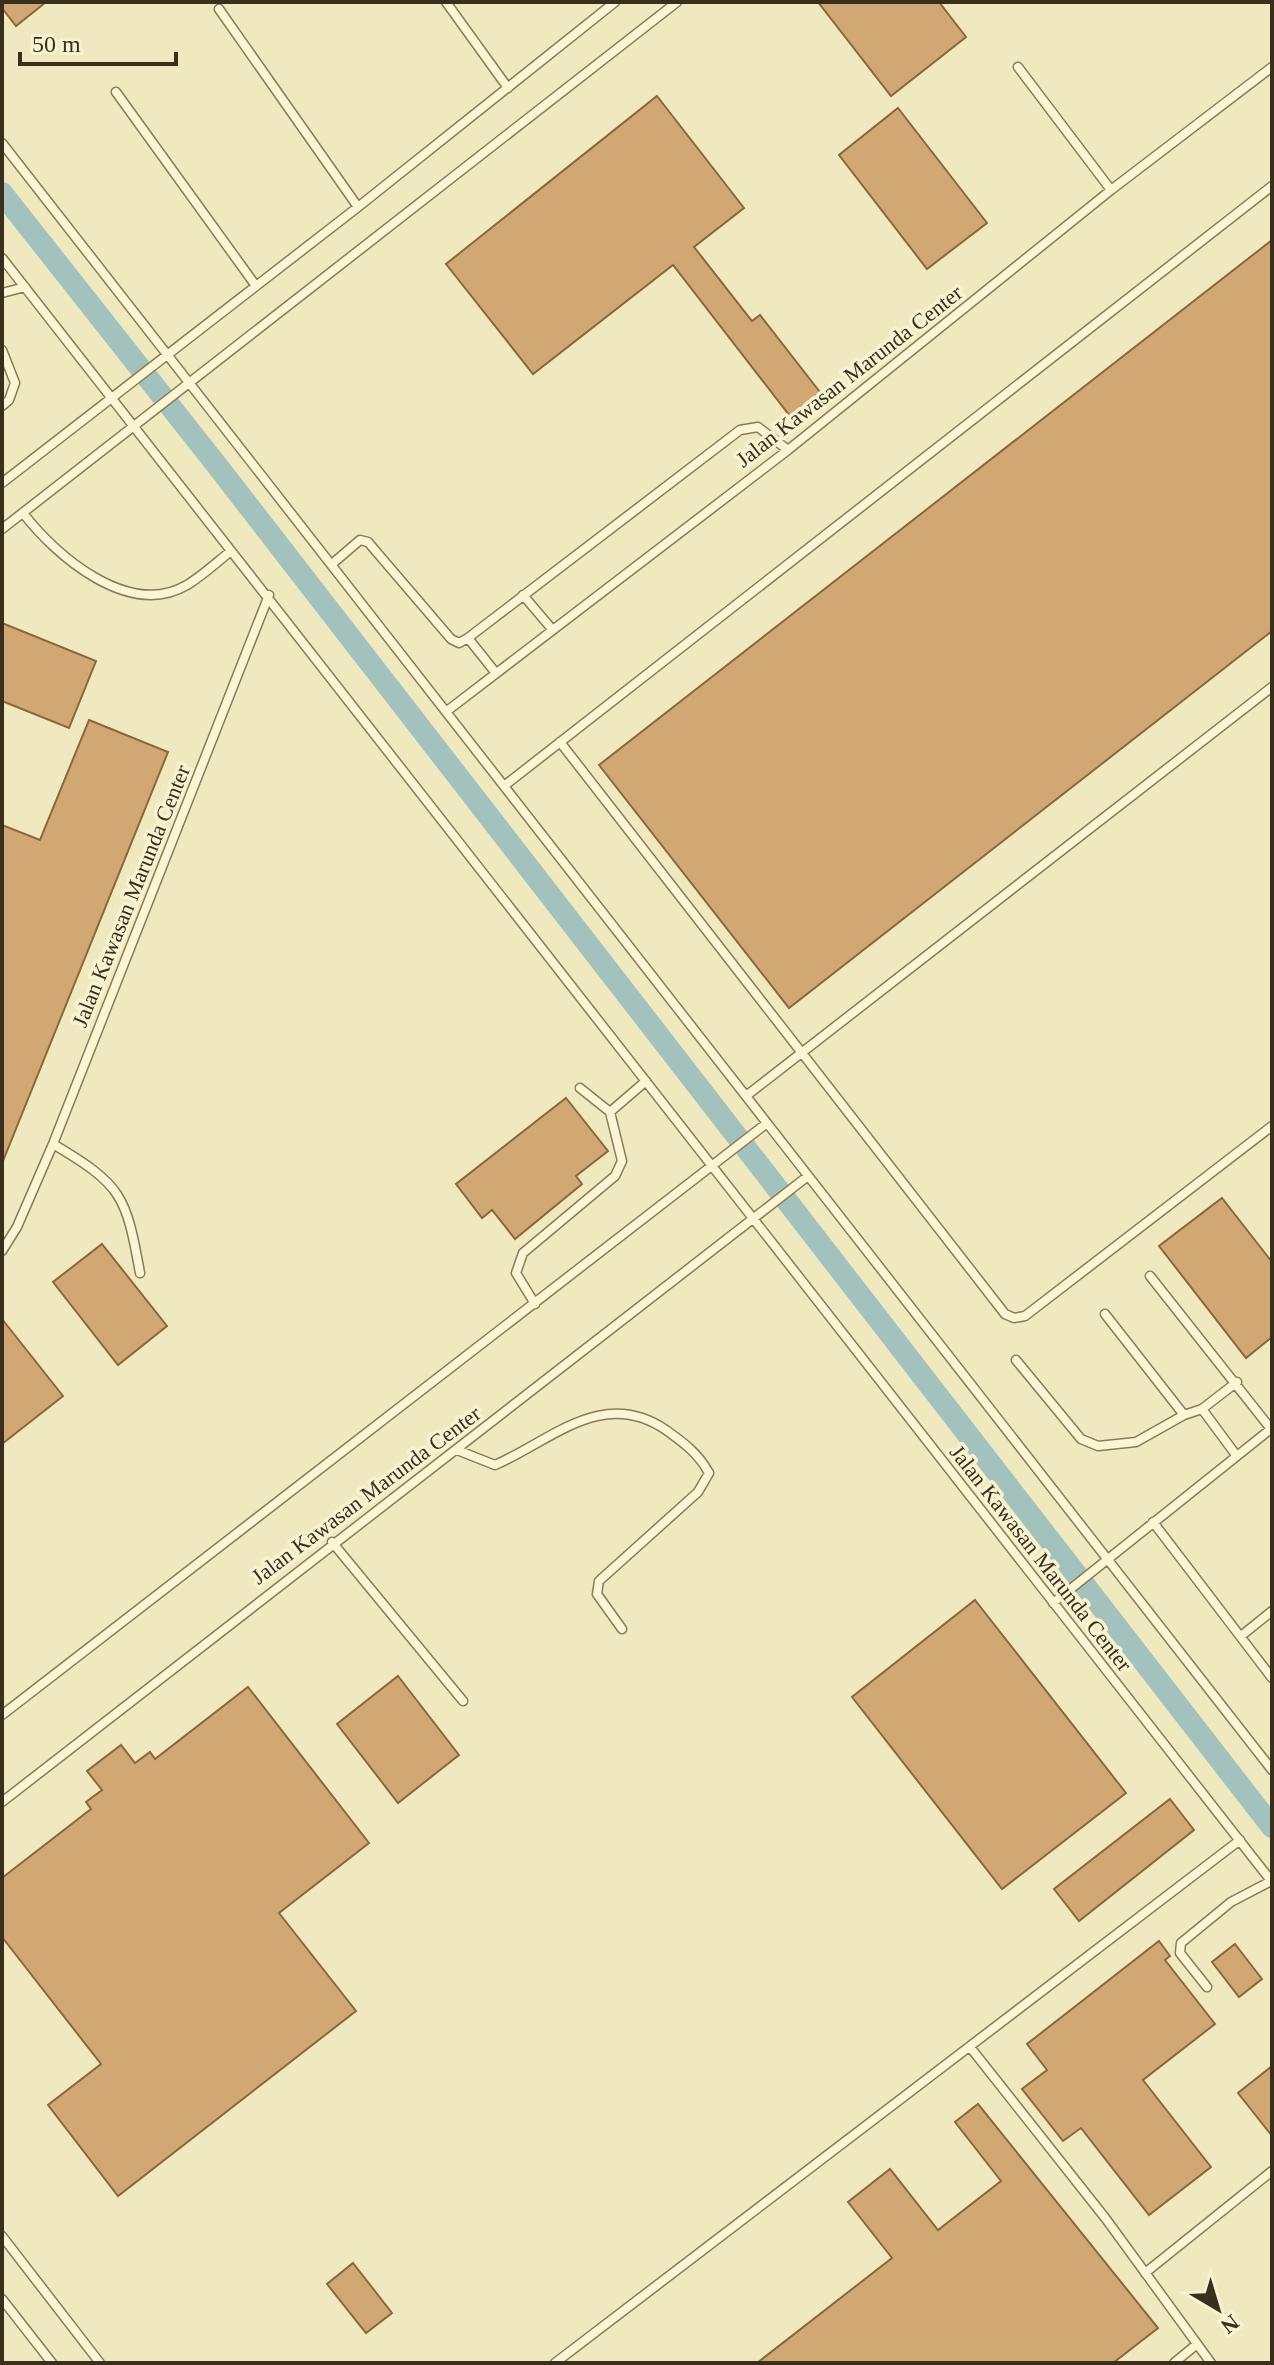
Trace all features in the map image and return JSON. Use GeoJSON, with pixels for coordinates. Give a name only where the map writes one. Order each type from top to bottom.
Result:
{"type":"FeatureCollection","features":[{"type":"Feature","properties":{"kind":"lane"},"geometry":{"type":"LineString","coordinates":[[446,2],[508,88]]}},
{"type":"Feature","properties":{"kind":"lane"},"geometry":{"type":"LineString","coordinates":[[2,483],[358,207],[615,2]]}},
{"type":"Feature","properties":{"kind":"lane"},"geometry":{"type":"LineString","coordinates":[[2,529],[677,2]]}},
{"type":"Feature","properties":{"kind":"lane"},"geometry":{"type":"LineString","coordinates":[[219,9],[358,207]]}},
{"type":"Feature","properties":{"kind":"lane"},"geometry":{"type":"LineString","coordinates":[[1018,67],[1111,190]]}},
{"type":"Feature","properties":{"kind":"lane","name":"Jalan Kawasan Marunda Center"},"geometry":{"type":"LineString","coordinates":[[447,711],[551,628],[788,450],[1111,190],[1272,67]]}},
{"type":"Feature","properties":{"kind":"lane"},"geometry":{"type":"LineString","coordinates":[[116,92],[256,286]]}},
{"type":"Feature","properties":{"kind":"lane"},"geometry":{"type":"LineString","coordinates":[[2,143],[746,1096],[805,1178],[1272,1770]]}},
{"type":"Feature","properties":{"kind":"lane"},"geometry":{"type":"LineString","coordinates":[[504,786],[1272,186]]}},
{"type":"Feature","properties":{"kind":"lane","name":"Jalan Kawasan Marunda Center"},"geometry":{"type":"LineString","coordinates":[[2,258],[231,551],[269,595],[646,1081],[715,1163],[1272,1881]]}},
{"type":"Feature","properties":{"kind":"lane"},"geometry":{"type":"LineString","coordinates":[[2,293],[25,287]]}},
{"type":"Feature","properties":{"kind":"lane"},"geometry":{"type":"LineString","coordinates":[[2,350],[15,383],[9,400],[2,406]]}},
{"type":"Feature","properties":{"kind":"lane"},"geometry":{"type":"LineString","coordinates":[[332,564],[360,540],[368,542],[451,639],[459,643],[740,430],[758,427],[788,450]]}},
{"type":"Feature","properties":{"kind":"lane"},"geometry":{"type":"LineString","coordinates":[[23,513],[58,551],[127,594],[163,594],[186,586],[231,551]]}},
{"type":"Feature","properties":{"kind":"lane","name":"Jalan Kawasan Marunda Center"},"geometry":{"type":"LineString","coordinates":[[2,1251],[17,1227],[53,1144],[269,595]]}},
{"type":"Feature","properties":{"kind":"lane"},"geometry":{"type":"LineString","coordinates":[[523,595],[551,628]]}},
{"type":"Feature","properties":{"kind":"lane"},"geometry":{"type":"LineString","coordinates":[[468,638],[495,672]]}},
{"type":"Feature","properties":{"kind":"lane"},"geometry":{"type":"LineString","coordinates":[[746,1096],[1272,687]]}},
{"type":"Feature","properties":{"kind":"lane"},"geometry":{"type":"LineString","coordinates":[[560,742],[1005,1314],[1014,1318],[1025,1316],[1272,1126]]}},
{"type":"Feature","properties":{"kind":"lane"},"geometry":{"type":"LineString","coordinates":[[610,1112],[646,1081]]}},
{"type":"Feature","properties":{"kind":"lane"},"geometry":{"type":"LineString","coordinates":[[535,1304],[516,1273],[523,1253],[615,1176],[622,1161],[610,1112],[580,1088]]}},
{"type":"Feature","properties":{"kind":"lane"},"geometry":{"type":"LineString","coordinates":[[2,1715],[764,1125]]}},
{"type":"Feature","properties":{"kind":"lane"},"geometry":{"type":"LineString","coordinates":[[53,1144],[94,1168],[124,1201],[140,1273]]}},
{"type":"Feature","properties":{"kind":"lane","name":"Jalan Kawasan Marunda Center"},"geometry":{"type":"LineString","coordinates":[[2,1802],[332,1542],[457,1450],[805,1178]]}},
{"type":"Feature","properties":{"kind":"lane"},"geometry":{"type":"LineString","coordinates":[[1056,1600],[1271,1428],[1150,1276]]}},
{"type":"Feature","properties":{"kind":"lane"},"geometry":{"type":"LineString","coordinates":[[1105,1314],[1184,1415]]}},
{"type":"Feature","properties":{"kind":"lane"},"geometry":{"type":"LineString","coordinates":[[1016,1360],[1081,1439],[1098,1446],[1136,1442],[1184,1415],[1202,1409],[1237,1382]]}},
{"type":"Feature","properties":{"kind":"lane"},"geometry":{"type":"LineString","coordinates":[[1202,1409],[1236,1455]]}},
{"type":"Feature","properties":{"kind":"lane"},"geometry":{"type":"LineString","coordinates":[[457,1450],[483,1463],[495,1465],[559,1430],[603,1414],[628,1412],[647,1417],[692,1449],[709,1473],[698,1492],[599,1581],[597,1594],[622,1629]]}},
{"type":"Feature","properties":{"kind":"lane"},"geometry":{"type":"LineString","coordinates":[[1153,1522],[1272,1678]]}},
{"type":"Feature","properties":{"kind":"lane"},"geometry":{"type":"LineString","coordinates":[[332,1542],[463,1701]]}},
{"type":"Feature","properties":{"kind":"lane"},"geometry":{"type":"LineString","coordinates":[[1241,1636],[1272,1611]]}},
{"type":"Feature","properties":{"kind":"lane"},"geometry":{"type":"LineString","coordinates":[[555,2363],[1240,1840]]}},
{"type":"Feature","properties":{"kind":"lane"},"geometry":{"type":"LineString","coordinates":[[1207,1987],[1180,1953],[1181,1943],[1231,1902],[1272,1881]]}},
{"type":"Feature","properties":{"kind":"lane"},"geometry":{"type":"LineString","coordinates":[[970,2047],[1106,2219],[1211,2363]]}},
{"type":"Feature","properties":{"kind":"lane"},"geometry":{"type":"LineString","coordinates":[[1145,2273],[1272,2171]]}},
{"type":"Feature","properties":{"kind":"lane"},"geometry":{"type":"LineString","coordinates":[[2,2236],[100,2363]]}},
{"type":"Feature","properties":{"kind":"lane"},"geometry":{"type":"LineString","coordinates":[[2,2299],[52,2363]]}},
{"type":"Feature","properties":{"kind":"lane"},"geometry":{"type":"LineString","coordinates":[[1174,2363],[1197,2344]]}},
{"type":"Feature","properties":{"kind":"building"},"geometry":{"type":"Polygon","coordinates":[[[2,2],[46,2],[16,26],[2,8],[2,2]]]}},
{"type":"Feature","properties":{"kind":"building"},"geometry":{"type":"Polygon","coordinates":[[[818,2],[939,2],[966,37],[891,96],[818,2]]]}},
{"type":"Feature","properties":{"kind":"building"},"geometry":{"type":"Polygon","coordinates":[[[657,96],[744,208],[694,247],[752,321],[760,315],[823,396],[793,420],[673,265],[533,374],[446,264],[657,96]]]}},
{"type":"Feature","properties":{"kind":"building"},"geometry":{"type":"Polygon","coordinates":[[[898,108],[987,223],[927,269],[839,155],[898,108]]]}},
{"type":"Feature","properties":{"kind":"building"},"geometry":{"type":"Polygon","coordinates":[[[1272,240],[1272,631],[789,1008],[599,765],[1272,240]]]}},
{"type":"Feature","properties":{"kind":"building"},"geometry":{"type":"Polygon","coordinates":[[[2,623],[96,661],[69,728],[2,701],[2,623]]]}},
{"type":"Feature","properties":{"kind":"building"},"geometry":{"type":"Polygon","coordinates":[[[89,720],[168,752],[3,1161],[2,825],[40,840],[89,720]]]}},
{"type":"Feature","properties":{"kind":"building"},"geometry":{"type":"Polygon","coordinates":[[[566,1098],[608,1151],[576,1176],[582,1184],[515,1239],[492,1210],[482,1218],[456,1184],[566,1098]]]}},
{"type":"Feature","properties":{"kind":"building"},"geometry":{"type":"Polygon","coordinates":[[[1222,1198],[1272,1262],[1272,1337],[1246,1358],[1159,1246],[1222,1198]]]}},
{"type":"Feature","properties":{"kind":"building"},"geometry":{"type":"Polygon","coordinates":[[[102,1244],[167,1326],[118,1365],[53,1282],[102,1244]]]}},
{"type":"Feature","properties":{"kind":"building"},"geometry":{"type":"Polygon","coordinates":[[[2,1319],[63,1396],[2,1444],[2,1319]]]}},
{"type":"Feature","properties":{"kind":"building"},"geometry":{"type":"Polygon","coordinates":[[[975,1600],[1126,1793],[1002,1889],[852,1697],[975,1600]]]}},
{"type":"Feature","properties":{"kind":"building"},"geometry":{"type":"Polygon","coordinates":[[[398,1676],[459,1755],[398,1803],[337,1724],[398,1676]]]}},
{"type":"Feature","properties":{"kind":"building"},"geometry":{"type":"Polygon","coordinates":[[[248,1687],[369,1843],[279,1913],[356,2011],[118,2196],[48,2105],[101,2064],[2,1937],[2,1878],[91,1809],[86,1802],[102,1790],[87,1771],[121,1745],[135,1763],[150,1752],[155,1759],[248,1687]]]}},
{"type":"Feature","properties":{"kind":"building"},"geometry":{"type":"Polygon","coordinates":[[[1170,1799],[1194,1830],[1079,1921],[1054,1889],[1170,1799]]]}},
{"type":"Feature","properties":{"kind":"building"},"geometry":{"type":"Polygon","coordinates":[[[1159,1941],[1170,1956],[1165,1960],[1215,2024],[1143,2080],[1211,2167],[1149,2215],[1081,2128],[1063,2141],[1022,2089],[1047,2070],[1027,2044],[1159,1941]]]}},
{"type":"Feature","properties":{"kind":"building"},"geometry":{"type":"Polygon","coordinates":[[[1235,1944],[1262,1979],[1239,1997],[1212,1962],[1235,1944]]]}},
{"type":"Feature","properties":{"kind":"building"},"geometry":{"type":"Polygon","coordinates":[[[1272,2066],[1272,2136],[1238,2093],[1272,2066]]]}},
{"type":"Feature","properties":{"kind":"building"},"geometry":{"type":"Polygon","coordinates":[[[978,2104],[1158,2328],[1113,2363],[757,2363],[892,2258],[848,2202],[890,2169],[938,2230],[1001,2181],[955,2122],[978,2104]]]}},
{"type":"Feature","properties":{"kind":"building"},"geometry":{"type":"Polygon","coordinates":[[[353,2263],[392,2313],[366,2333],[327,2284],[353,2263]]]}},
{"type":"Feature","properties":{"kind":"waterway"},"geometry":{"type":"LineString","coordinates":[[2,193],[219,468],[1272,1827]]}}]}
